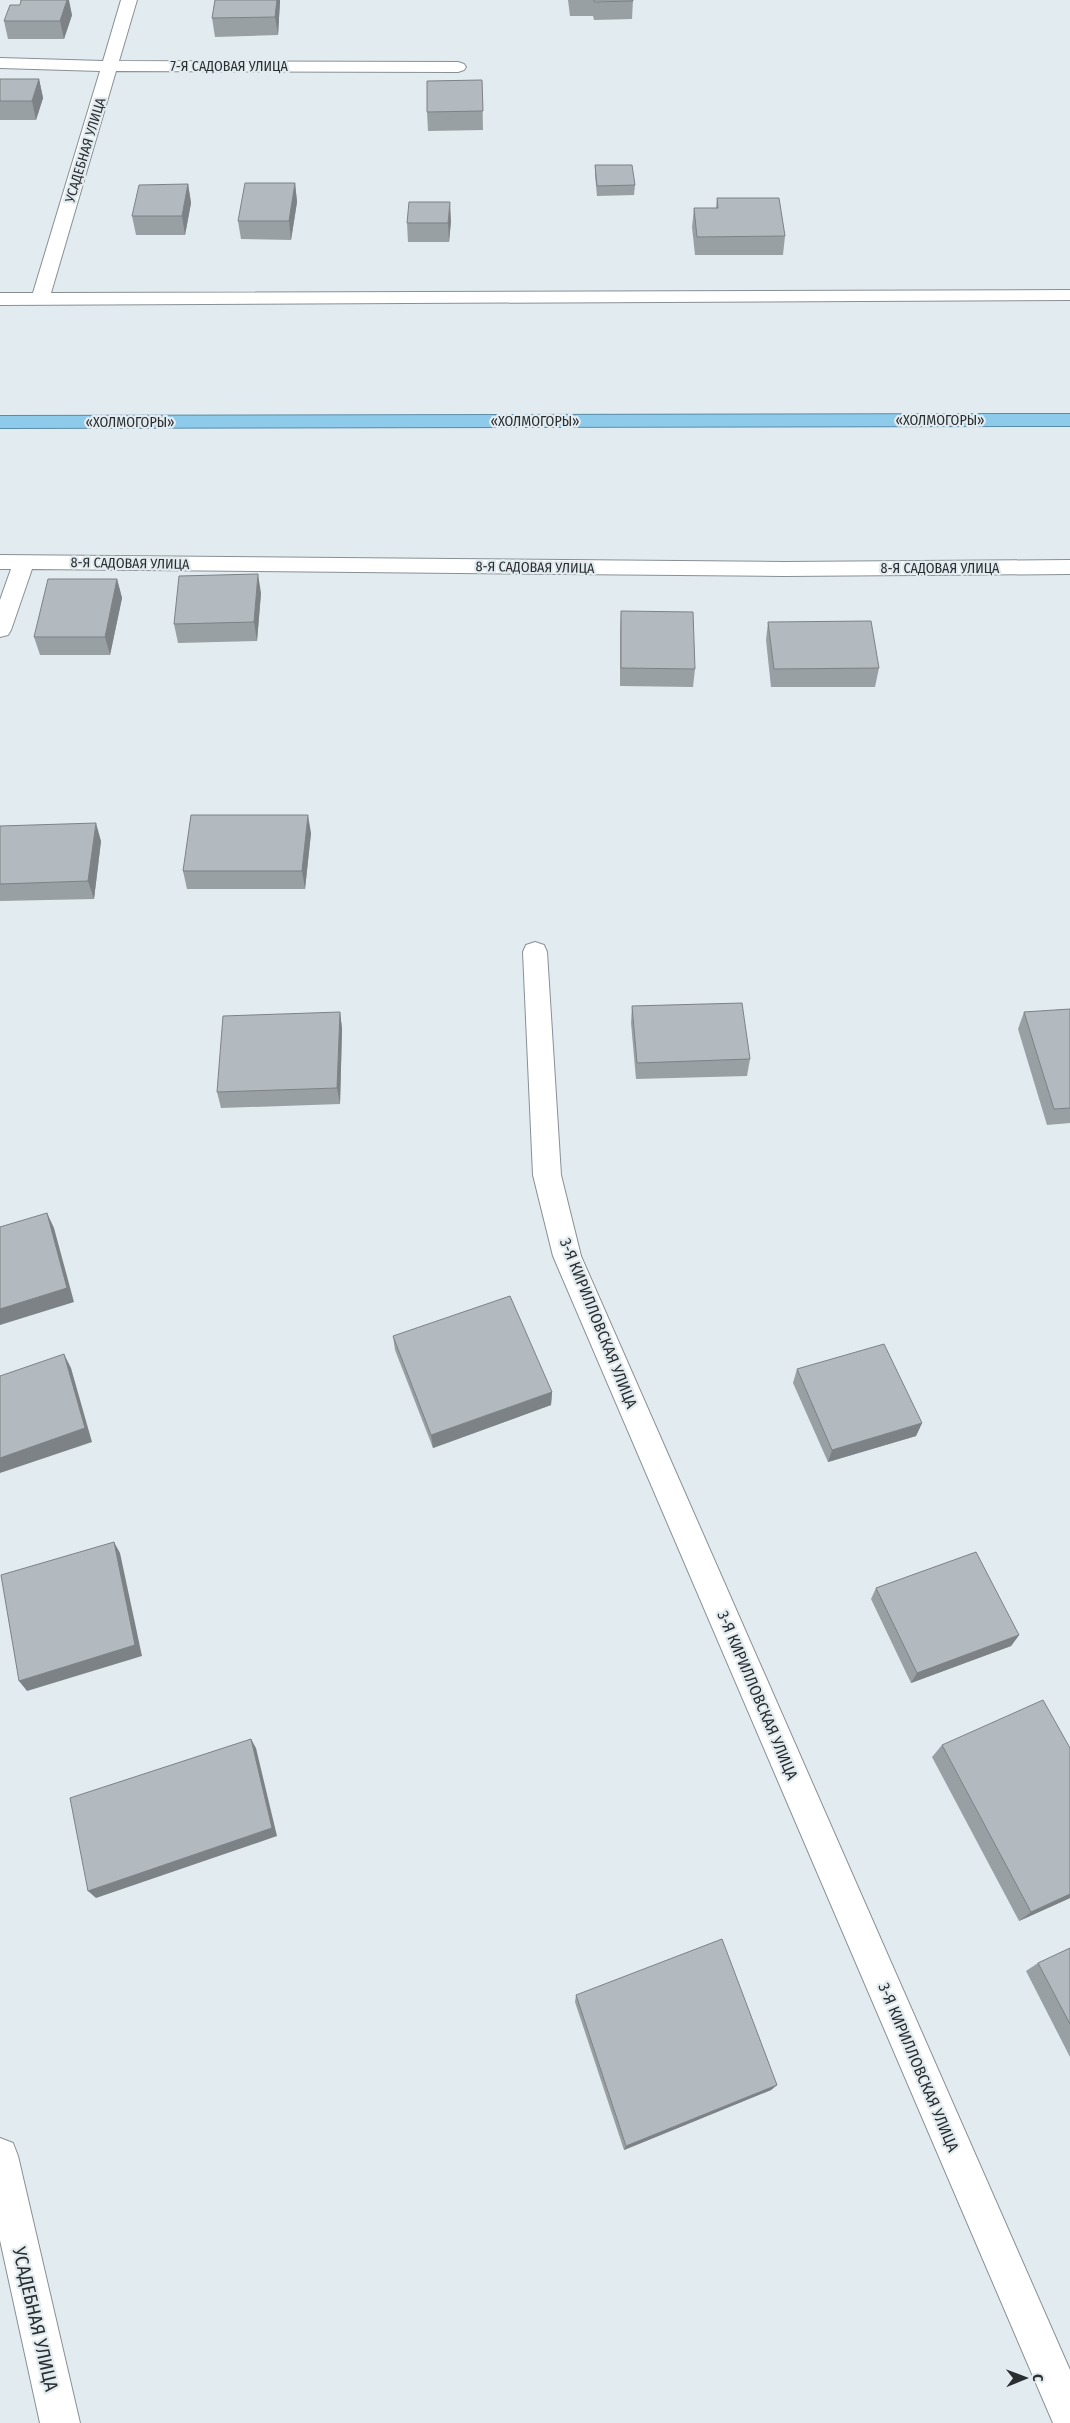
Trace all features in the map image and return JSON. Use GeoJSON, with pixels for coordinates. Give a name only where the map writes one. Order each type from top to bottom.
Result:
{"type":"FeatureCollection","features":[{"type":"Feature","properties":{"kind":"highway","name":"«ХОЛМОГОРЫ»"},"geometry":{"type":"LineString","coordinates":[[0,422],[1070,420]]}},
{"type":"Feature","properties":{"kind":"street","name":"УСАДЕБНАЯ УЛИЦА"},"geometry":{"type":"LineString","coordinates":[[40,299],[111,66],[129,0]]}},
{"type":"Feature","properties":{"kind":"street","name":"7-Я САДОВАЯ УЛИЦА"},"geometry":{"type":"LineString","coordinates":[[0,62],[111,66],[458,67]]}},
{"type":"Feature","properties":{"kind":"street"},"geometry":{"type":"LineString","coordinates":[[0,299],[1070,296]]}},
{"type":"Feature","properties":{"kind":"street","name":"8-Я САДОВАЯ УЛИЦА"},"geometry":{"type":"LineString","coordinates":[[0,562],[774,569],[1070,567]]}},
{"type":"Feature","properties":{"kind":"street"},"geometry":{"type":"LineString","coordinates":[[0,630],[24,562]]}},
{"type":"Feature","properties":{"kind":"street","name":"3-Я КИРИЛЛОВСКАЯ УЛИЦА"},"geometry":{"type":"LineString","coordinates":[[536,952],[547,1176],[567,1256],[1070,2416]]}},
{"type":"Feature","properties":{"kind":"street","name":"УСАДЕБНАЯ УЛИЦА"},"geometry":{"type":"LineString","coordinates":[[0,2156],[60,2423]]}},
{"type":"Feature","properties":{"kind":"building"},"geometry":{"type":"Polygon","coordinates":[[[21,0],[67,0],[60,21],[4,21],[10,5],[20,5],[21,0]]]}},
{"type":"Feature","properties":{"kind":"building"},"geometry":{"type":"Polygon","coordinates":[[[215,0],[277,0],[275,17],[212,18],[215,0]]]}},
{"type":"Feature","properties":{"kind":"building"},"geometry":{"type":"Polygon","coordinates":[[[594,0],[633,0],[633,1],[594,2],[594,0]]]}},
{"type":"Feature","properties":{"kind":"building"},"geometry":{"type":"Polygon","coordinates":[[[0,79],[39,79],[32,101],[0,101],[0,79]]]}},
{"type":"Feature","properties":{"kind":"building"},"geometry":{"type":"Polygon","coordinates":[[[482,80],[483,111],[427,112],[427,81],[482,80]]]}},
{"type":"Feature","properties":{"kind":"building"},"geometry":{"type":"Polygon","coordinates":[[[595,165],[632,165],[635,185],[597,186],[595,165]]]}},
{"type":"Feature","properties":{"kind":"building"},"geometry":{"type":"Polygon","coordinates":[[[245,183],[295,183],[289,221],[238,221],[245,183]]]}},
{"type":"Feature","properties":{"kind":"building"},"geometry":{"type":"Polygon","coordinates":[[[188,184],[182,216],[132,216],[139,185],[188,184]]]}},
{"type":"Feature","properties":{"kind":"building"},"geometry":{"type":"Polygon","coordinates":[[[717,198],[779,198],[785,236],[697,237],[694,208],[718,208],[717,198]]]}},
{"type":"Feature","properties":{"kind":"building"},"geometry":{"type":"Polygon","coordinates":[[[409,202],[450,202],[448,223],[407,223],[409,202]]]}},
{"type":"Feature","properties":{"kind":"building"},"geometry":{"type":"Polygon","coordinates":[[[258,574],[254,622],[174,624],[179,576],[258,574]]]}},
{"type":"Feature","properties":{"kind":"building"},"geometry":{"type":"Polygon","coordinates":[[[48,579],[117,579],[105,637],[34,637],[48,579]]]}},
{"type":"Feature","properties":{"kind":"building"},"geometry":{"type":"Polygon","coordinates":[[[621,611],[693,612],[695,669],[621,668],[621,611]]]}},
{"type":"Feature","properties":{"kind":"building"},"geometry":{"type":"Polygon","coordinates":[[[871,621],[879,668],[774,669],[768,622],[871,621]]]}},
{"type":"Feature","properties":{"kind":"building"},"geometry":{"type":"Polygon","coordinates":[[[191,815],[308,815],[302,871],[183,871],[191,815]]]}},
{"type":"Feature","properties":{"kind":"building"},"geometry":{"type":"Polygon","coordinates":[[[96,823],[88,881],[0,884],[0,826],[96,823]]]}},
{"type":"Feature","properties":{"kind":"building"},"geometry":{"type":"Polygon","coordinates":[[[742,1003],[750,1059],[637,1063],[632,1006],[742,1003]]]}},
{"type":"Feature","properties":{"kind":"building"},"geometry":{"type":"Polygon","coordinates":[[[1070,1009],[1070,1108],[1054,1109],[1024,1012],[1070,1009]]]}},
{"type":"Feature","properties":{"kind":"building"},"geometry":{"type":"Polygon","coordinates":[[[340,1012],[337,1088],[217,1092],[223,1016],[340,1012]]]}},
{"type":"Feature","properties":{"kind":"building"},"geometry":{"type":"Polygon","coordinates":[[[47,1213],[67,1288],[0,1309],[0,1227],[47,1213]]]}},
{"type":"Feature","properties":{"kind":"building"},"geometry":{"type":"Polygon","coordinates":[[[510,1296],[552,1392],[431,1435],[393,1336],[510,1296]]]}},
{"type":"Feature","properties":{"kind":"building"},"geometry":{"type":"Polygon","coordinates":[[[884,1344],[922,1423],[832,1450],[797,1369],[884,1344]]]}},
{"type":"Feature","properties":{"kind":"building"},"geometry":{"type":"Polygon","coordinates":[[[64,1354],[85,1428],[0,1458],[0,1376],[64,1354]]]}},
{"type":"Feature","properties":{"kind":"building"},"geometry":{"type":"Polygon","coordinates":[[[114,1542],[135,1645],[19,1681],[1,1575],[114,1542]]]}},
{"type":"Feature","properties":{"kind":"building"},"geometry":{"type":"Polygon","coordinates":[[[976,1552],[1019,1635],[917,1673],[876,1588],[976,1552]]]}},
{"type":"Feature","properties":{"kind":"building"},"geometry":{"type":"Polygon","coordinates":[[[1043,1700],[1070,1748],[1070,1894],[1031,1912],[942,1745],[1043,1700]]]}},
{"type":"Feature","properties":{"kind":"building"},"geometry":{"type":"Polygon","coordinates":[[[251,1739],[272,1828],[88,1891],[70,1798],[251,1739]]]}},
{"type":"Feature","properties":{"kind":"building"},"geometry":{"type":"Polygon","coordinates":[[[722,1939],[777,2085],[626,2146],[576,1995],[722,1939]]]}},
{"type":"Feature","properties":{"kind":"building"},"geometry":{"type":"Polygon","coordinates":[[[1070,1948],[1070,2024],[1038,1963],[1070,1948]]]}}]}
